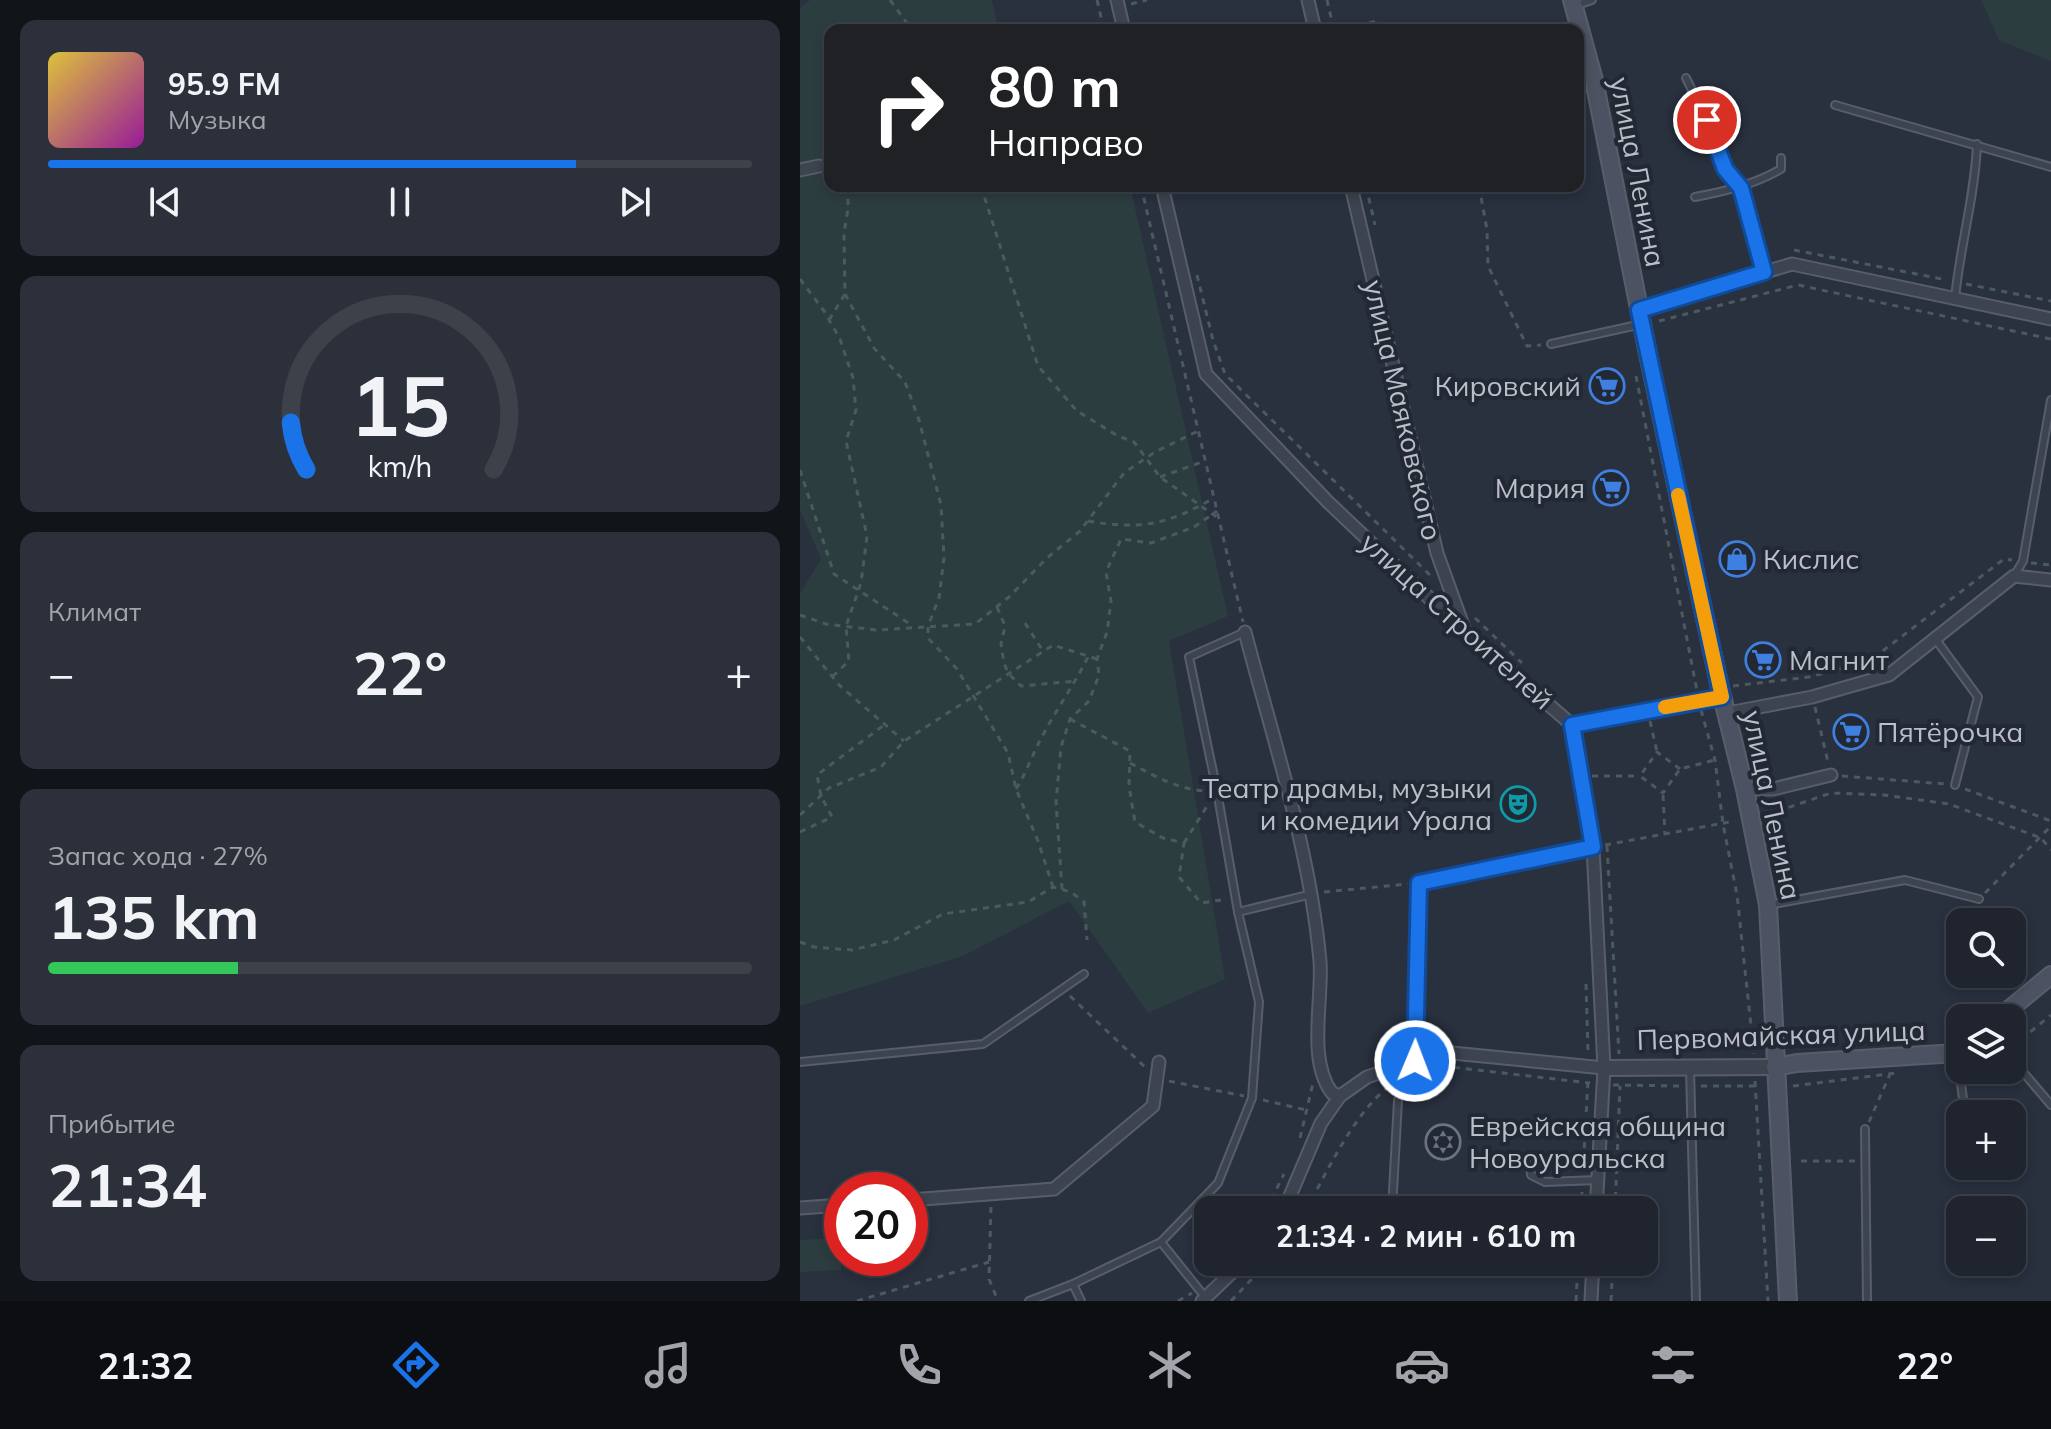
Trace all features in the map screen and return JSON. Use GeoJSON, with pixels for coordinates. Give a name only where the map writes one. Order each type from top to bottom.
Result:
{"type":"FeatureCollection","features":[{"type":"Feature","properties":{"kind":"main road","name":"улица Ленина"},"geometry":{"type":"LineString","coordinates":[[1573,3],[1579,24]]}},
{"type":"Feature","properties":{"kind":"main road","name":"улица Ленина"},"geometry":{"type":"LineString","coordinates":[[1584,43],[1768,905],[1788,1301]]}},
{"type":"Feature","properties":{"kind":"main road"},"geometry":{"type":"LineString","coordinates":[[2016,1004],[2051,975]]}},
{"type":"Feature","properties":{"kind":"main road","name":"Первомайская улица"},"geometry":{"type":"LineString","coordinates":[[1775,1067],[1946,1053]]}},
{"type":"Feature","properties":{"kind":"street"},"geometry":{"type":"LineString","coordinates":[[1117,0],[1123,24]]}},
{"type":"Feature","properties":{"kind":"street"},"geometry":{"type":"LineString","coordinates":[[1308,0],[1314,24]]}},
{"type":"Feature","properties":{"kind":"street"},"geometry":{"type":"LineString","coordinates":[[800,170],[819,166]]}},
{"type":"Feature","properties":{"kind":"street","name":"улица Строителей"},"geometry":{"type":"LineString","coordinates":[[1163,192],[1206,374],[1328,502],[1465,632],[1572,725],[1593,847],[1596,1067],[1603,1085],[1597,1196]]}},
{"type":"Feature","properties":{"kind":"street","name":"улица Маяковского"},"geometry":{"type":"LineString","coordinates":[[1352,192],[1437,553],[1465,632]]}},
{"type":"Feature","properties":{"kind":"street"},"geometry":{"type":"LineString","coordinates":[[1640,317],[1792,264],[2051,319]]}},
{"type":"Feature","properties":{"kind":"street"},"geometry":{"type":"LineString","coordinates":[[1723,699],[1812,697],[1889,675],[2014,576],[2051,580]]}},
{"type":"Feature","properties":{"kind":"street"},"geometry":{"type":"LineString","coordinates":[[1245,632],[1313,894],[1320,965],[1321,1073],[1332,1093],[1340,1096]]}},
{"type":"Feature","properties":{"kind":"street"},"geometry":{"type":"LineString","coordinates":[[1745,789],[1773,789],[1831,775]]}},
{"type":"Feature","properties":{"kind":"street"},"geometry":{"type":"LineString","coordinates":[[1294,1196],[1321,1123],[1340,1096],[1367,1077],[1442,1052],[1596,1067]]}},
{"type":"Feature","properties":{"kind":"street"},"geometry":{"type":"LineString","coordinates":[[928,1198],[1054,1189],[1153,1106],[1159,1062]]}},
{"type":"Feature","properties":{"kind":"street","name":"Первомайская улица"},"geometry":{"type":"LineString","coordinates":[[1596,1067],[1775,1067]]}},
{"type":"Feature","properties":{"kind":"street"},"geometry":{"type":"LineString","coordinates":[[800,1208],[824,1206]]}},
{"type":"Feature","properties":{"kind":"street"},"geometry":{"type":"LineString","coordinates":[[1204,1300],[1229,1276]]}},
{"type":"Feature","properties":{"kind":"street"},"geometry":{"type":"LineString","coordinates":[[1591,1301],[1592,1276]]}},
{"type":"Feature","properties":{"kind":"lane"},"geometry":{"type":"LineString","coordinates":[[1573,3],[1592,0]]}},
{"type":"Feature","properties":{"kind":"lane"},"geometry":{"type":"LineString","coordinates":[[1686,78],[1707,120],[1725,169],[1741,188],[1764,272]]}},
{"type":"Feature","properties":{"kind":"lane"},"geometry":{"type":"LineString","coordinates":[[1835,105],[2051,167]]}},
{"type":"Feature","properties":{"kind":"lane"},"geometry":{"type":"LineString","coordinates":[[1955,298],[1967,214],[1976,178],[1977,144]]}},
{"type":"Feature","properties":{"kind":"lane"},"geometry":{"type":"LineString","coordinates":[[1695,197],[1741,188],[1781,169],[1781,158]]}},
{"type":"Feature","properties":{"kind":"lane"},"geometry":{"type":"LineString","coordinates":[[1551,344],[1640,317]]}},
{"type":"Feature","properties":{"kind":"lane"},"geometry":{"type":"LineString","coordinates":[[2014,576],[2023,561],[2051,400]]}},
{"type":"Feature","properties":{"kind":"lane"},"geometry":{"type":"LineString","coordinates":[[1029,1301],[1073,1284],[1161,1242],[1218,1183],[1252,1098],[1259,1002],[1238,912],[1189,657],[1245,632]]}},
{"type":"Feature","properties":{"kind":"lane"},"geometry":{"type":"LineString","coordinates":[[1934,637],[1978,697],[1955,785]]}},
{"type":"Feature","properties":{"kind":"lane"},"geometry":{"type":"LineString","coordinates":[[1572,725],[1698,697],[1723,699]]}},
{"type":"Feature","properties":{"kind":"lane"},"geometry":{"type":"LineString","coordinates":[[1415,1061],[1419,883],[1593,847]]}},
{"type":"Feature","properties":{"kind":"lane"},"geometry":{"type":"LineString","coordinates":[[1768,905],[1905,880],[1979,899]]}},
{"type":"Feature","properties":{"kind":"lane"},"geometry":{"type":"LineString","coordinates":[[1238,912],[1313,894]]}},
{"type":"Feature","properties":{"kind":"lane"},"geometry":{"type":"LineString","coordinates":[[800,1062],[983,1044],[1084,974]]}},
{"type":"Feature","properties":{"kind":"lane"},"geometry":{"type":"LineString","coordinates":[[1690,1067],[1696,1301]]}},
{"type":"Feature","properties":{"kind":"lane"},"geometry":{"type":"LineString","coordinates":[[2026,1076],[2051,1105]]}},
{"type":"Feature","properties":{"kind":"lane"},"geometry":{"type":"LineString","coordinates":[[1961,1084],[1963,1099]]}},
{"type":"Feature","properties":{"kind":"lane"},"geometry":{"type":"LineString","coordinates":[[1393,1196],[1398,1100]]}},
{"type":"Feature","properties":{"kind":"lane"},"geometry":{"type":"LineString","coordinates":[[1865,1129],[1867,1301]]}},
{"type":"Feature","properties":{"kind":"lane"},"geometry":{"type":"LineString","coordinates":[[1530,1165],[1531,1175],[1545,1182],[1598,1180]]}},
{"type":"Feature","properties":{"kind":"lane"},"geometry":{"type":"LineString","coordinates":[[1161,1242],[1204,1300]]}},
{"type":"Feature","properties":{"kind":"lane"},"geometry":{"type":"LineString","coordinates":[[1073,1284],[1081,1301]]}},
{"type":"Feature","properties":{"kind":"path"},"geometry":{"type":"LineString","coordinates":[[890,0],[908,24]]}},
{"type":"Feature","properties":{"kind":"path"},"geometry":{"type":"LineString","coordinates":[[1097,0],[1103,24]]}},
{"type":"Feature","properties":{"kind":"path"},"geometry":{"type":"LineString","coordinates":[[1131,4],[1147,0]]}},
{"type":"Feature","properties":{"kind":"path"},"geometry":{"type":"LineString","coordinates":[[1327,0],[1333,24]]}},
{"type":"Feature","properties":{"kind":"path"},"geometry":{"type":"LineString","coordinates":[[1363,24],[1378,21],[1383,24]]}},
{"type":"Feature","properties":{"kind":"path"},"geometry":{"type":"LineString","coordinates":[[847,192],[844,233],[845,294],[874,348],[905,382],[919,420],[941,505],[944,558],[939,598],[928,626],[928,638],[957,669],[1008,753],[1016,789],[1053,887]]}},
{"type":"Feature","properties":{"kind":"path"},"geometry":{"type":"LineString","coordinates":[[983,192],[1038,366],[1077,411],[1134,442],[1160,477],[1218,518]]}},
{"type":"Feature","properties":{"kind":"path"},"geometry":{"type":"LineString","coordinates":[[1142,192],[1245,632]]}},
{"type":"Feature","properties":{"kind":"path"},"geometry":{"type":"LineString","coordinates":[[1480,192],[1487,230],[1488,266],[1493,278],[1527,346],[1551,344]]}},
{"type":"Feature","properties":{"kind":"path"},"geometry":{"type":"LineString","coordinates":[[1196,269],[1213,340],[1225,374],[1453,598]]}},
{"type":"Feature","properties":{"kind":"path"},"geometry":{"type":"LineString","coordinates":[[800,279],[840,339],[853,378],[856,410],[846,441],[867,536],[858,592],[846,626],[849,661],[832,677]]}},
{"type":"Feature","properties":{"kind":"path"},"geometry":{"type":"LineString","coordinates":[[1659,321],[1798,285],[2051,339]]}},
{"type":"Feature","properties":{"kind":"path"},"geometry":{"type":"LineString","coordinates":[[829,320],[845,294]]}},
{"type":"Feature","properties":{"kind":"path"},"geometry":{"type":"LineString","coordinates":[[1635,373],[1698,697],[1715,760],[1737,895],[1755,1067],[1768,1301]]}},
{"type":"Feature","properties":{"kind":"path"},"geometry":{"type":"LineString","coordinates":[[800,615],[826,624],[876,630],[975,624],[1088,521],[1124,473],[1146,457],[1198,431]]}},
{"type":"Feature","properties":{"kind":"path"},"geometry":{"type":"LineString","coordinates":[[1160,477],[1205,461]]}},
{"type":"Feature","properties":{"kind":"path"},"geometry":{"type":"LineString","coordinates":[[800,470],[834,574],[913,627]]}},
{"type":"Feature","properties":{"kind":"path"},"geometry":{"type":"LineString","coordinates":[[1088,521],[1124,527],[1160,522],[1214,498]]}},
{"type":"Feature","properties":{"kind":"path"},"geometry":{"type":"LineString","coordinates":[[1062,889],[1056,802],[1061,747],[1070,719],[1089,701],[1099,675],[1097,659],[1107,632],[1111,601],[1106,572],[1121,539],[1151,543],[1194,527],[1217,511]]}},
{"type":"Feature","properties":{"kind":"path"},"geometry":{"type":"LineString","coordinates":[[1698,697],[1723,699],[1868,662],[2004,559],[2051,565]]}},
{"type":"Feature","properties":{"kind":"path"},"geometry":{"type":"LineString","coordinates":[[997,607],[1005,626],[1001,644],[1008,673],[1021,686],[1076,681]]}},
{"type":"Feature","properties":{"kind":"path"},"geometry":{"type":"LineString","coordinates":[[1473,616],[1527,668]]}},
{"type":"Feature","properties":{"kind":"path"},"geometry":{"type":"LineString","coordinates":[[1025,623],[1043,651]]}},
{"type":"Feature","properties":{"kind":"path"},"geometry":{"type":"LineString","coordinates":[[800,637],[832,677],[904,741]]}},
{"type":"Feature","properties":{"kind":"path"},"geometry":{"type":"LineString","coordinates":[[800,815],[829,788],[881,767],[904,741],[1053,645],[1097,659]]}},
{"type":"Feature","properties":{"kind":"path"},"geometry":{"type":"LineString","coordinates":[[1016,789],[1029,768],[1043,734],[1088,657]]}},
{"type":"Feature","properties":{"kind":"path"},"geometry":{"type":"LineString","coordinates":[[1809,677],[1831,775],[1831,793]]}},
{"type":"Feature","properties":{"kind":"path"},"geometry":{"type":"LineString","coordinates":[[1649,710],[1657,752],[1680,769]]}},
{"type":"Feature","properties":{"kind":"path"},"geometry":{"type":"LineString","coordinates":[[1070,719],[1130,751],[1129,786],[1135,822],[1163,838],[1184,843]]}},
{"type":"Feature","properties":{"kind":"path"},"geometry":{"type":"LineString","coordinates":[[800,832],[832,817],[821,796],[817,775],[884,725]]}},
{"type":"Feature","properties":{"kind":"path"},"geometry":{"type":"LineString","coordinates":[[1640,776],[1657,752]]}},
{"type":"Feature","properties":{"kind":"path"},"geometry":{"type":"LineString","coordinates":[[1665,835],[1663,793],[1680,769],[1715,760]]}},
{"type":"Feature","properties":{"kind":"path"},"geometry":{"type":"LineString","coordinates":[[1130,763],[1166,782],[1191,790],[1217,791]]}},
{"type":"Feature","properties":{"kind":"path"},"geometry":{"type":"LineString","coordinates":[[1831,775],[1955,785],[2051,824],[2041,838],[1979,899]]}},
{"type":"Feature","properties":{"kind":"path"},"geometry":{"type":"LineString","coordinates":[[1581,778],[1640,776],[1663,793]]}},
{"type":"Feature","properties":{"kind":"path"},"geometry":{"type":"LineString","coordinates":[[1217,791],[1184,843],[1179,877],[1201,903],[1235,897]]}},
{"type":"Feature","properties":{"kind":"path"},"geometry":{"type":"LineString","coordinates":[[1593,847],[1750,819],[1831,793],[1884,795],[1949,804],[2041,838],[2051,850]]}},
{"type":"Feature","properties":{"kind":"path"},"geometry":{"type":"LineString","coordinates":[[1313,894],[1419,883]]}},
{"type":"Feature","properties":{"kind":"path"},"geometry":{"type":"LineString","coordinates":[[800,942],[814,947],[852,950],[866,947],[894,940],[943,914],[1028,902],[1053,887],[1071,892],[1084,902],[1087,940]]}},
{"type":"Feature","properties":{"kind":"path"},"geometry":{"type":"LineString","coordinates":[[1582,1196],[1588,1083],[1596,1067],[1585,974]]}},
{"type":"Feature","properties":{"kind":"path"},"geometry":{"type":"LineString","coordinates":[[1063,988],[1157,1078],[1306,1110]]}},
{"type":"Feature","properties":{"kind":"path"},"geometry":{"type":"LineString","coordinates":[[2026,1036],[2051,1015]]}},
{"type":"Feature","properties":{"kind":"path"},"geometry":{"type":"LineString","coordinates":[[1314,1196],[1344,1140],[1371,1105],[1396,1082],[1440,1066],[1603,1085],[1776,1087],[1903,1073]]}},
{"type":"Feature","properties":{"kind":"path"},"geometry":{"type":"LineString","coordinates":[[1865,1129],[1890,1074]]}},
{"type":"Feature","properties":{"kind":"path"},"geometry":{"type":"LineString","coordinates":[[1398,1100],[1418,1076]]}},
{"type":"Feature","properties":{"kind":"path"},"geometry":{"type":"LineString","coordinates":[[1297,1148],[1312,1083]]}},
{"type":"Feature","properties":{"kind":"path"},"geometry":{"type":"LineString","coordinates":[[1801,1161],[1866,1161]]}},
{"type":"Feature","properties":{"kind":"path"},"geometry":{"type":"LineString","coordinates":[[1273,1196],[1285,1173]]}},
{"type":"Feature","properties":{"kind":"path"},"geometry":{"type":"LineString","coordinates":[[991,1193],[989,1279],[998,1301]]}},
{"type":"Feature","properties":{"kind":"path"},"geometry":{"type":"LineString","coordinates":[[857,1301],[989,1262]]}},
{"type":"Feature","properties":{"kind":"path"},"geometry":{"type":"LineString","coordinates":[[1231,1301],[1255,1276]]}},
{"type":"Feature","properties":{"kind":"path"},"geometry":{"type":"LineString","coordinates":[[1576,1301],[1577,1276]]}},
{"type":"Feature","properties":{"kind":"path"},"geometry":{"type":"LineString","coordinates":[[1611,1301],[1612,1276]]}},
{"type":"Feature","properties":{"kind":"shaded area"},"geometry":{"type":"Polygon","coordinates":[[[810,0],[992,0],[997,24],[824,24],[824,192],[1131,192],[1228,616],[1169,641],[1225,979],[1148,1013],[1069,901],[963,956],[800,1006],[800,594],[821,559],[800,510],[800,8],[810,0]]]}},
{"type":"Feature","properties":{"kind":"shaded area"},"geometry":{"type":"Polygon","coordinates":[[[1981,0],[2051,0],[2051,61],[1999,40],[1981,0]]]}},
{"type":"Feature","properties":{"kind":"shaded area"},"geometry":{"type":"Polygon","coordinates":[[[824,1239],[824,1271],[800,1272],[800,1240],[824,1239]]]}},
{"type":"Feature","properties":{"kind":"slow traffic"},"geometry":{"type":"LineString","coordinates":[[1665,707],[1722,697],[1678,495]]}},
{"type":"Feature","properties":{"kind":"place","name":"Кировский"},"geometry":{"type":"Point","coordinates":[1607,386]}},
{"type":"Feature","properties":{"kind":"place","name":"Мария"},"geometry":{"type":"Point","coordinates":[1611,488]}},
{"type":"Feature","properties":{"kind":"place","name":"Кислис"},"geometry":{"type":"Point","coordinates":[1737,559]}},
{"type":"Feature","properties":{"kind":"place","name":"Магнит"},"geometry":{"type":"Point","coordinates":[1763,660]}},
{"type":"Feature","properties":{"kind":"place","name":"Пятёрочка"},"geometry":{"type":"Point","coordinates":[1851,732]}},
{"type":"Feature","properties":{"kind":"place","name":"Театр драмы, музыки и комедии Урала"},"geometry":{"type":"Point","coordinates":[1518,804]}},
{"type":"Feature","properties":{"kind":"place","name":"Еврейская община Новоуральска"},"geometry":{"type":"Point","coordinates":[1443,1142]}},
{"type":"Feature","properties":{"kind":"route"},"geometry":{"type":"LineString","coordinates":[[1415,1061],[1419,883],[1593,847],[1572,725],[1722,697],[1639,310],[1764,272],[1741,188],[1725,169],[1707,120]]}}]}
